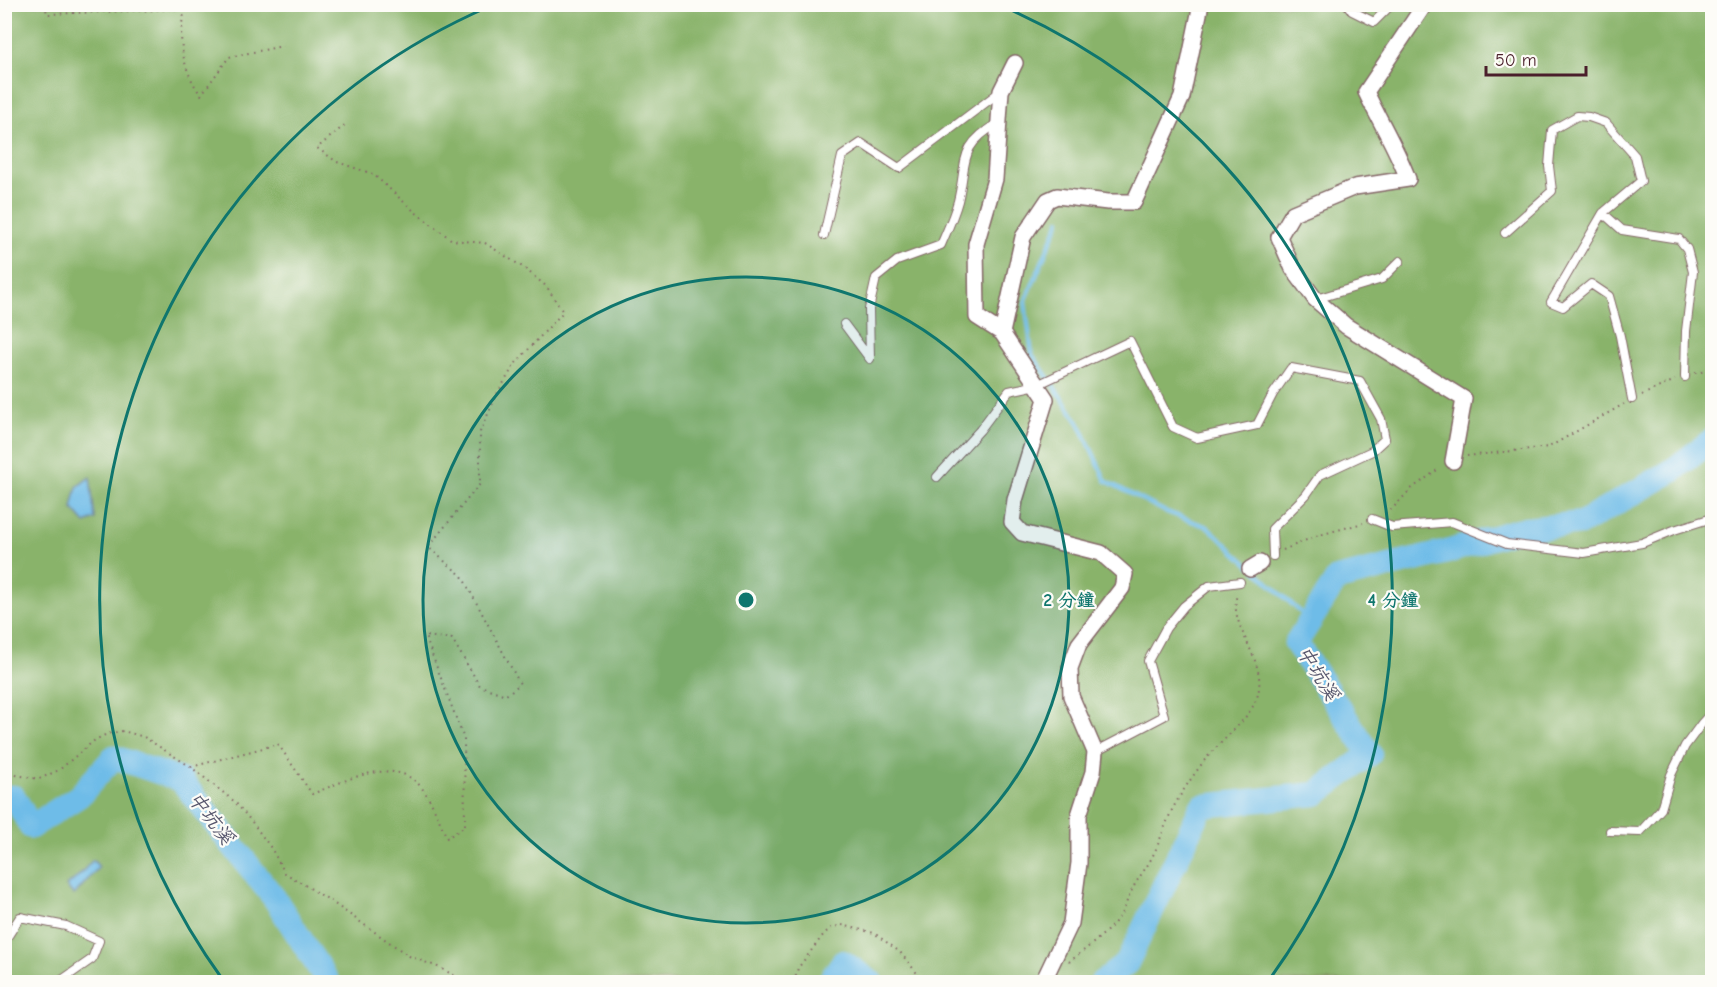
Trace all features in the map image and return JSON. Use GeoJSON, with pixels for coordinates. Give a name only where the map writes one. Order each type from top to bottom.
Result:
{"type":"FeatureCollection","features":[{"type":"Feature","properties":{"kind":"street"},"geometry":{"type":"LineString","coordinates":[[1002,333],[1023,237],[1048,200],[1057,196],[1108,202],[1134,202],[1182,97],[1202,4]]}},
{"type":"Feature","properties":{"kind":"street"},"geometry":{"type":"LineString","coordinates":[[1425,4],[1366,92],[1399,153],[1408,179],[1355,187],[1293,213],[1279,237],[1293,269],[1315,299],[1346,326],[1464,399],[1453,461]]}},
{"type":"Feature","properties":{"kind":"street"},"geometry":{"type":"LineString","coordinates":[[1015,63],[1001,91],[995,179],[976,244],[977,317],[1002,333],[1039,384],[1046,399],[1015,500],[1012,522],[1022,533],[1101,553],[1125,574],[1122,588],[1079,644],[1070,668],[1071,696],[1095,752],[1093,772],[1079,815],[1079,863],[1071,923],[1043,982]]}},
{"type":"Feature","properties":{"kind":"lane"},"geometry":{"type":"LineString","coordinates":[[1347,4],[1352,11],[1374,22],[1392,4]]}},
{"type":"Feature","properties":{"kind":"lane"},"geometry":{"type":"LineString","coordinates":[[824,235],[842,156],[861,143],[899,168],[1001,91]]}},
{"type":"Feature","properties":{"kind":"lane"},"geometry":{"type":"LineString","coordinates":[[1505,233],[1552,191],[1549,166],[1552,130],[1576,116],[1589,117],[1605,123],[1635,156],[1641,181],[1603,213],[1551,302],[1563,307],[1591,284],[1609,296],[1620,336],[1632,399]]}},
{"type":"Feature","properties":{"kind":"lane"},"geometry":{"type":"LineString","coordinates":[[844,324],[870,359],[869,309],[876,278],[897,261],[941,245],[957,201],[966,153],[981,133],[999,122]]}},
{"type":"Feature","properties":{"kind":"lane"},"geometry":{"type":"LineString","coordinates":[[1603,213],[1622,230],[1679,239],[1687,249],[1693,272],[1686,331],[1685,377]]}},
{"type":"Feature","properties":{"kind":"lane"},"geometry":{"type":"LineString","coordinates":[[1315,299],[1382,279],[1400,261]]}},
{"type":"Feature","properties":{"kind":"lane"},"geometry":{"type":"LineString","coordinates":[[938,477],[980,430],[1009,392],[1039,384],[1130,341],[1173,427],[1197,438],[1257,425],[1273,394],[1291,368],[1360,381],[1381,420],[1385,439],[1372,451],[1320,475],[1306,495],[1272,529],[1261,562]]}},
{"type":"Feature","properties":{"kind":"lane"},"geometry":{"type":"LineString","coordinates":[[1372,519],[1392,527],[1452,522],[1507,544],[1584,553],[1642,543],[1713,518]]}},
{"type":"Feature","properties":{"kind":"lane"},"geometry":{"type":"LineString","coordinates":[[1095,752],[1164,716],[1148,661],[1166,628],[1184,606],[1209,586],[1240,582]]}},
{"type":"Feature","properties":{"kind":"lane"},"geometry":{"type":"LineString","coordinates":[[1610,831],[1640,832],[1660,808],[1671,775],[1685,746],[1713,712]]}},
{"type":"Feature","properties":{"kind":"lane"},"geometry":{"type":"LineString","coordinates":[[4,942],[20,917],[66,926],[99,941],[92,960],[58,982]]}},
{"type":"Feature","properties":{"kind":"path"},"geometry":{"type":"LineString","coordinates":[[45,4],[47,14],[186,9]]}},
{"type":"Feature","properties":{"kind":"path"},"geometry":{"type":"LineString","coordinates":[[188,4],[180,37],[190,82],[201,95],[229,57],[284,46]]}},
{"type":"Feature","properties":{"kind":"path"},"geometry":{"type":"LineString","coordinates":[[191,767],[278,744],[312,794],[366,773],[393,772],[405,775],[421,787],[447,838],[465,826],[464,739],[424,636],[452,639],[480,686],[506,695],[520,684],[462,576],[428,547],[480,484],[480,432],[496,394],[515,364],[563,312],[547,287],[524,268],[485,243],[452,240],[415,212],[373,174],[337,162],[317,148],[346,124]]}},
{"type":"Feature","properties":{"kind":"path"},"geometry":{"type":"LineString","coordinates":[[1261,562],[1316,536],[1360,525],[1390,511],[1411,489],[1436,470],[1460,458],[1484,453],[1518,452],[1549,447],[1632,399],[1700,371],[1713,370]]}},
{"type":"Feature","properties":{"kind":"path"},"geometry":{"type":"LineString","coordinates":[[1068,963],[1095,941],[1119,916],[1189,781],[1211,752],[1250,711],[1258,697],[1260,681],[1258,664],[1247,642],[1235,602],[1240,582]]}},
{"type":"Feature","properties":{"kind":"path"},"geometry":{"type":"LineString","coordinates":[[4,773],[39,779],[59,770],[107,734],[123,731],[144,736],[191,767],[235,802],[271,848],[285,873],[326,898],[409,956],[438,967],[467,982]]}},
{"type":"Feature","properties":{"kind":"path"},"geometry":{"type":"LineString","coordinates":[[794,982],[798,968],[824,934],[831,928],[842,925],[874,933],[900,952],[924,982]]}},
{"type":"Feature","properties":{"kind":"green space"},"geometry":{"type":"Polygon","coordinates":[[[5,5],[1712,5],[1712,982],[5,982],[5,5]]]}},
{"type":"Feature","properties":{"kind":"water"},"geometry":{"type":"Polygon","coordinates":[[[90,477],[95,519],[85,523],[72,508],[77,487],[90,477]]]}},
{"type":"Feature","properties":{"kind":"water"},"geometry":{"type":"Polygon","coordinates":[[[93,860],[99,867],[74,895],[66,886],[93,860]]]}},
{"type":"Feature","properties":{"kind":"waterway"},"geometry":{"type":"LineString","coordinates":[[1060,220],[1025,302],[1032,354],[1080,425],[1106,481],[1164,511],[1208,527],[1250,566]]}},
{"type":"Feature","properties":{"kind":"waterway","name":"中坑溪"},"geometry":{"type":"LineString","coordinates":[[1102,982],[1127,963],[1202,806],[1316,794],[1370,754],[1296,643],[1337,579],[1447,552],[1517,530],[1582,523],[1672,471],[1712,440]]}},
{"type":"Feature","properties":{"kind":"waterway"},"geometry":{"type":"LineString","coordinates":[[1256,571],[1310,621]]}},
{"type":"Feature","properties":{"kind":"waterway","name":"中坑溪"},"geometry":{"type":"LineString","coordinates":[[4,797],[14,797],[31,827],[79,796],[114,757],[181,780],[275,899],[328,982]]}},
{"type":"Feature","properties":{"kind":"waterway","name":"中坑溪"},"geometry":{"type":"LineString","coordinates":[[829,982],[843,962],[871,982]]}}]}
